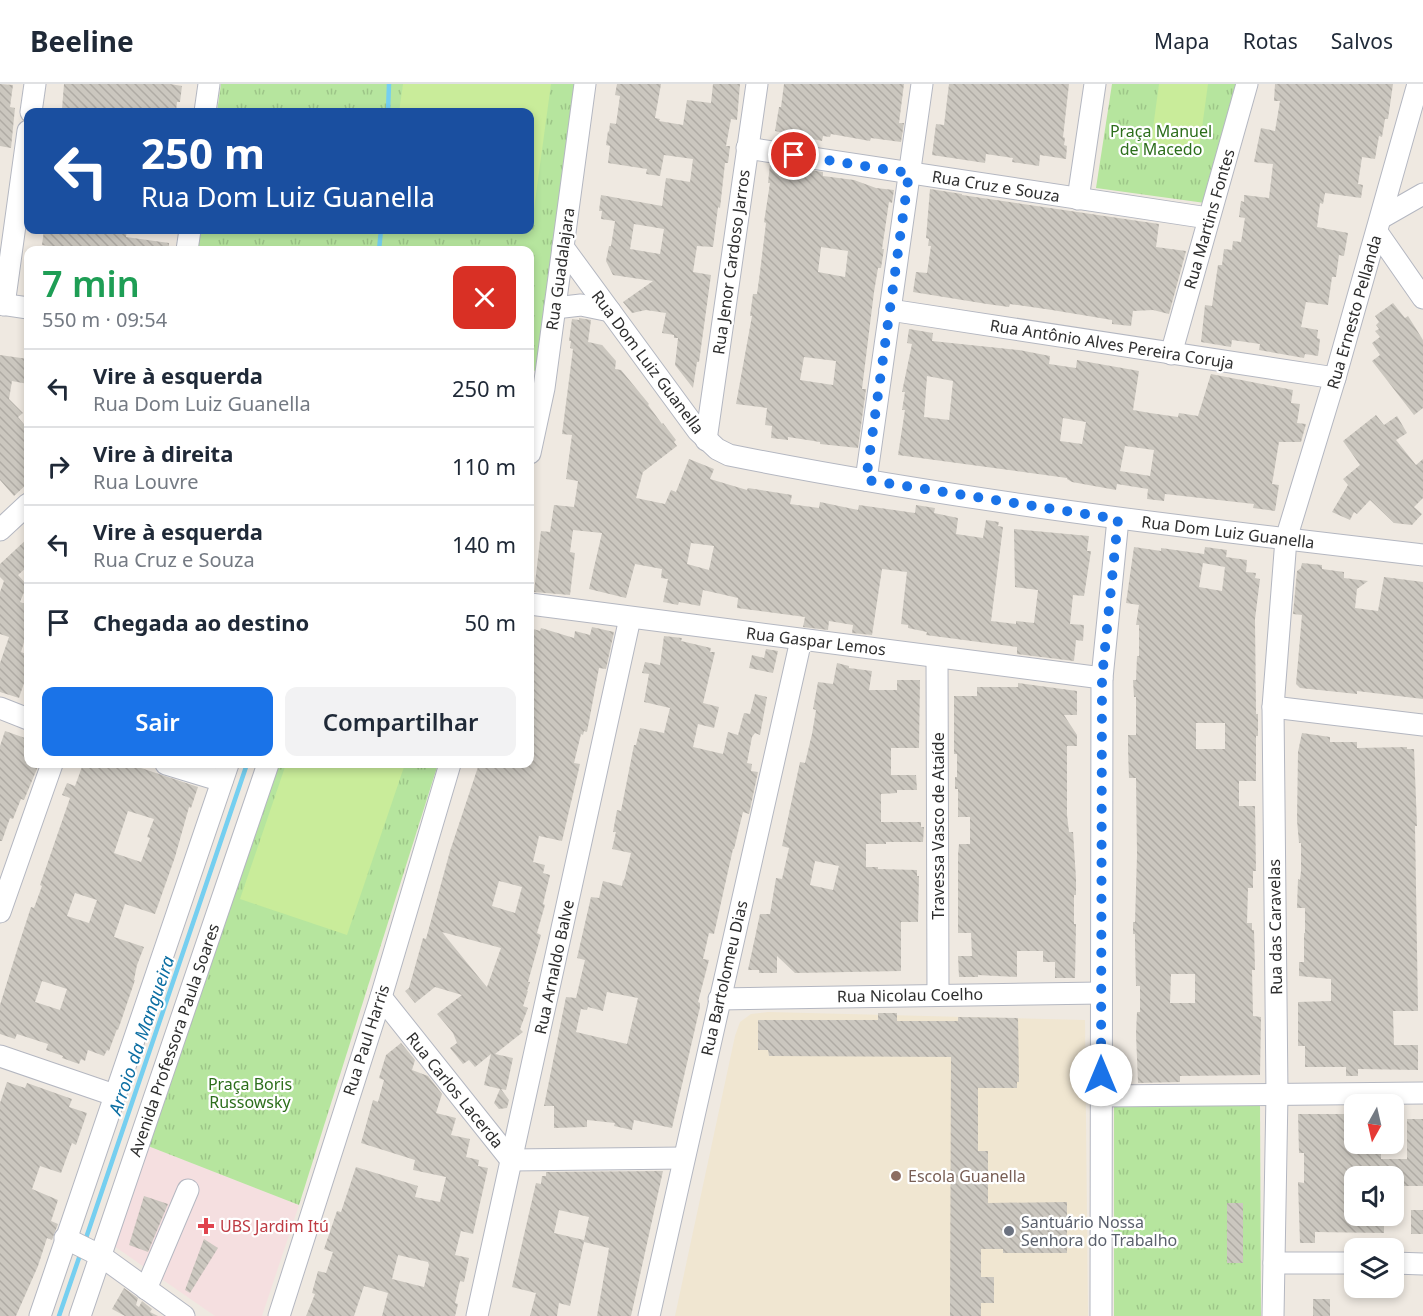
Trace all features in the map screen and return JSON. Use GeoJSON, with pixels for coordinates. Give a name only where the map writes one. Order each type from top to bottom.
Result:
{"type":"FeatureCollection","features":[{"type":"Feature","properties":{"kind":"street"},"geometry":{"type":"LineString","coordinates":[[32,108],[35,84]]}},
{"type":"Feature","properties":{"kind":"street"},"geometry":{"type":"LineString","coordinates":[[206,108],[209,84]]}},
{"type":"Feature","properties":{"kind":"street","name":"Rua Guadalajara"},"geometry":{"type":"LineString","coordinates":[[534,415],[537,386],[555,308],[585,84]]}},
{"type":"Feature","properties":{"kind":"street","name":"Rua Jenor Cardoso Jarros"},"geometry":{"type":"LineString","coordinates":[[706,440],[757,84]]}},
{"type":"Feature","properties":{"kind":"street"},"geometry":{"type":"LineString","coordinates":[[866,480],[922,84]]}},
{"type":"Feature","properties":{"kind":"street"},"geometry":{"type":"LineString","coordinates":[[1078,199],[1095,84]]}},
{"type":"Feature","properties":{"kind":"street","name":"Rua Martins Fontes"},"geometry":{"type":"LineString","coordinates":[[1171,354],[1247,84]]}},
{"type":"Feature","properties":{"kind":"street","name":"Rua Ernesto Pellanda"},"geometry":{"type":"LineString","coordinates":[[1286,539],[1335,378],[1418,84]]}},
{"type":"Feature","properties":{"kind":"street","name":"Rua Cruz e Souza"},"geometry":{"type":"LineString","coordinates":[[747,148],[1208,218]]}},
{"type":"Feature","properties":{"kind":"street"},"geometry":{"type":"LineString","coordinates":[[24,158],[2,305],[24,308]]}},
{"type":"Feature","properties":{"kind":"street"},"geometry":{"type":"LineString","coordinates":[[1423,194],[1379,225],[1423,298]]}},
{"type":"Feature","properties":{"kind":"street","name":"Rua Dom Luiz Guanella"},"geometry":{"type":"LineString","coordinates":[[563,247],[698,431],[706,440],[729,455],[866,480],[1118,519],[1423,555]]}},
{"type":"Feature","properties":{"kind":"street"},"geometry":{"type":"LineString","coordinates":[[555,308],[581,305],[610,311]]}},
{"type":"Feature","properties":{"kind":"street","name":"Rua Antônio Alves Pereira Coruja"},"geometry":{"type":"LineString","coordinates":[[890,310],[1335,378]]}},
{"type":"Feature","properties":{"kind":"street"},"geometry":{"type":"LineString","coordinates":[[0,530],[24,508]]}},
{"type":"Feature","properties":{"kind":"street"},"geometry":{"type":"LineString","coordinates":[[1101,1316],[1102,678],[1118,519]]}},
{"type":"Feature","properties":{"kind":"street","name":"Rua das Caravelas"},"geometry":{"type":"LineString","coordinates":[[1274,1316],[1277,1094],[1273,707],[1286,539]]}},
{"type":"Feature","properties":{"kind":"street","name":"Rua Gaspar Lemos"},"geometry":{"type":"LineString","coordinates":[[534,605],[1102,678]]}},
{"type":"Feature","properties":{"kind":"street","name":"Rua Arnaldo Balve"},"geometry":{"type":"LineString","coordinates":[[477,1316],[630,618]]}},
{"type":"Feature","properties":{"kind":"street","name":"Rua Bartolomeu Dias"},"geometry":{"type":"LineString","coordinates":[[649,1316],[801,640]]}},
{"type":"Feature","properties":{"kind":"street","name":"Travessa Vasco de Ataíde"},"geometry":{"type":"LineString","coordinates":[[938,657],[938,995]]}},
{"type":"Feature","properties":{"kind":"street"},"geometry":{"type":"LineString","coordinates":[[1273,707],[1423,725]]}},
{"type":"Feature","properties":{"kind":"street"},"geometry":{"type":"LineString","coordinates":[[0,708],[24,717]]}},
{"type":"Feature","properties":{"kind":"street"},"geometry":{"type":"LineString","coordinates":[[0,912],[51,768]]}},
{"type":"Feature","properties":{"kind":"street"},"geometry":{"type":"LineString","coordinates":[[196,768],[225,772]]}},
{"type":"Feature","properties":{"kind":"street","name":"Avenida Professora Paula Soares"},"geometry":{"type":"LineString","coordinates":[[40,1316],[83,1247],[266,768]]}},
{"type":"Feature","properties":{"kind":"street","name":"Rua Paul Harris"},"geometry":{"type":"LineString","coordinates":[[279,1316],[381,997],[449,768]]}},
{"type":"Feature","properties":{"kind":"street","name":"Avenida Professora Paula Soares"},"geometry":{"type":"LineString","coordinates":[[80,1316],[83,1247],[114,1095],[225,772]]}},
{"type":"Feature","properties":{"kind":"street","name":"Rua Nicolau Coelho"},"geometry":{"type":"LineString","coordinates":[[719,999],[1101,993]]}},
{"type":"Feature","properties":{"kind":"street","name":"Rua Carlos Lacerda"},"geometry":{"type":"LineString","coordinates":[[381,997],[511,1160],[684,1158]]}},
{"type":"Feature","properties":{"kind":"street"},"geometry":{"type":"LineString","coordinates":[[0,1056],[114,1095]]}},
{"type":"Feature","properties":{"kind":"street"},"geometry":{"type":"LineString","coordinates":[[1101,1096],[1423,1093]]}},
{"type":"Feature","properties":{"kind":"street"},"geometry":{"type":"LineString","coordinates":[[146,1289],[188,1190]]}},
{"type":"Feature","properties":{"kind":"street"},"geometry":{"type":"LineString","coordinates":[[83,1247],[184,1316]]}},
{"type":"Feature","properties":{"kind":"street"},"geometry":{"type":"LineString","coordinates":[[1274,1263],[1344,1263]]}},
{"type":"Feature","properties":{"kind":"street"},"geometry":{"type":"LineString","coordinates":[[1404,1263],[1423,1264]]}},
{"type":"Feature","properties":{"kind":"shaded area","name":"Escola Guanella"},"geometry":{"type":"Polygon","coordinates":[[[768,1012],[1085,1020],[1088,1316],[675,1316],[735,1036],[740,1022],[751,1014],[768,1012]]]}},
{"type":"Feature","properties":{"kind":"shaded area","name":"UBS Jardim Itú"},"geometry":{"type":"Polygon","coordinates":[[[148,1146],[299,1205],[262,1316],[215,1316],[114,1246],[148,1146]]]}},
{"type":"Feature","properties":{"kind":"green space"},"geometry":{"type":"Polygon","coordinates":[[[221,84],[576,84],[536,371],[534,371],[534,246],[199,246],[200,234],[534,234],[534,108],[218,108],[221,84]]]}},
{"type":"Feature","properties":{"kind":"green space"},"geometry":{"type":"Polygon","coordinates":[[[403,84],[551,84],[534,209],[534,108],[400,108],[403,84]]]}},
{"type":"Feature","properties":{"kind":"green space","name":"Praça Manuel de Macedo"},"geometry":{"type":"Polygon","coordinates":[[[1112,84],[1237,84],[1205,203],[1096,188],[1112,84]]]}},
{"type":"Feature","properties":{"kind":"green space"},"geometry":{"type":"Polygon","coordinates":[[[1159,84],[1208,84],[1198,157],[1150,150],[1159,84]]]}},
{"type":"Feature","properties":{"kind":"green space","name":"Praça Boris Russowsky"},"geometry":{"type":"Polygon","coordinates":[[[273,768],[437,768],[299,1205],[148,1146],[273,768]]]}},
{"type":"Feature","properties":{"kind":"green space"},"geometry":{"type":"Polygon","coordinates":[[[285,768],[404,768],[347,935],[240,899],[285,768]]]}},
{"type":"Feature","properties":{"kind":"green space"},"geometry":{"type":"Polygon","coordinates":[[[1260,1101],[1261,1316],[1114,1316],[1114,1102],[1260,1101]]]}},
{"type":"Feature","properties":{"kind":"building"},"geometry":{"type":"Polygon","coordinates":[[[0,84],[13,85],[10,107],[15,108],[11,148],[0,146],[0,84]]]}},
{"type":"Feature","properties":{"kind":"building"},"geometry":{"type":"Polygon","coordinates":[[[64,84],[182,86],[180,102],[177,102],[176,108],[62,108],[64,84]]]}},
{"type":"Feature","properties":{"kind":"building"},"geometry":{"type":"Polygon","coordinates":[[[617,84],[661,84],[655,118],[660,119],[659,121],[683,125],[687,100],[711,103],[713,84],[740,84],[737,120],[731,119],[726,146],[730,146],[728,163],[725,163],[713,247],[697,246],[693,272],[711,275],[699,362],[697,362],[693,388],[675,365],[678,338],[662,333],[666,313],[646,310],[632,313],[623,302],[653,281],[613,275],[606,261],[615,221],[601,219],[602,211],[599,211],[601,195],[662,206],[666,178],[690,182],[693,159],[664,155],[660,176],[646,174],[647,169],[608,163],[610,146],[606,145],[608,131],[610,123],[616,124],[620,96],[615,95],[617,84]],[[634,224],[630,249],[660,254],[664,229],[634,224]]]}},
{"type":"Feature","properties":{"kind":"building"},"geometry":{"type":"Polygon","coordinates":[[[784,84],[904,84],[899,123],[904,123],[901,142],[871,138],[870,141],[831,134],[830,137],[823,136],[822,141],[775,131],[784,84]]]}},
{"type":"Feature","properties":{"kind":"building"},"geometry":{"type":"Polygon","coordinates":[[[949,84],[1069,84],[1063,137],[1065,138],[1064,145],[1067,146],[1066,159],[1040,155],[1039,166],[1012,162],[1013,158],[986,154],[985,163],[932,155],[936,124],[944,125],[949,84]]]}},
{"type":"Feature","properties":{"kind":"building"},"geometry":{"type":"Polygon","coordinates":[[[1275,84],[1393,84],[1388,119],[1385,119],[1382,137],[1379,136],[1375,159],[1362,157],[1358,184],[1363,185],[1361,198],[1325,193],[1323,204],[1320,203],[1317,227],[1348,233],[1344,256],[1339,255],[1336,277],[1332,277],[1328,305],[1306,302],[1301,327],[1318,330],[1317,338],[1320,339],[1318,356],[1305,354],[1304,358],[1259,350],[1260,344],[1232,340],[1231,347],[1201,342],[1205,305],[1212,306],[1218,265],[1222,265],[1224,249],[1232,250],[1233,241],[1241,242],[1245,218],[1239,217],[1241,201],[1244,202],[1244,195],[1269,198],[1273,164],[1254,162],[1261,128],[1275,131],[1280,101],[1274,101],[1275,84]]]}},
{"type":"Feature","properties":{"kind":"building"},"geometry":{"type":"Polygon","coordinates":[[[770,164],[823,172],[823,176],[854,180],[876,188],[894,190],[892,203],[889,202],[881,268],[878,268],[874,292],[862,389],[866,389],[858,448],[820,444],[820,442],[788,437],[788,440],[771,438],[772,426],[765,425],[767,408],[736,404],[752,316],[750,316],[753,294],[757,294],[770,183],[768,183],[770,164]],[[821,247],[818,272],[845,277],[848,251],[821,247]],[[804,357],[800,380],[833,385],[836,361],[804,357]]]}},
{"type":"Feature","properties":{"kind":"building"},"geometry":{"type":"Polygon","coordinates":[[[930,189],[1159,224],[1156,247],[1186,251],[1169,314],[1153,310],[1133,311],[1131,326],[1112,324],[1112,320],[1052,310],[1010,304],[1009,307],[913,292],[916,272],[927,273],[931,246],[928,246],[929,239],[926,238],[930,189]]]}},
{"type":"Feature","properties":{"kind":"building"},"geometry":{"type":"Polygon","coordinates":[[[43,234],[126,234],[126,237],[169,243],[169,246],[42,245],[43,234]]]}},
{"type":"Feature","properties":{"kind":"building"},"geometry":{"type":"Polygon","coordinates":[[[1393,303],[1405,318],[1408,316],[1423,340],[1423,408],[1414,415],[1372,361],[1380,355],[1372,343],[1380,337],[1375,331],[1379,329],[1376,325],[1379,322],[1375,316],[1393,303]]]}},
{"type":"Feature","properties":{"kind":"building"},"geometry":{"type":"Polygon","coordinates":[[[579,318],[591,320],[588,342],[602,345],[616,361],[615,369],[621,370],[676,440],[674,442],[677,446],[643,472],[636,498],[665,504],[671,490],[676,492],[689,459],[714,469],[710,479],[747,490],[748,488],[792,495],[790,504],[819,508],[820,502],[858,510],[859,505],[915,513],[916,505],[935,508],[934,513],[958,518],[956,534],[983,538],[986,520],[999,522],[998,526],[1003,527],[991,621],[1016,624],[1016,621],[1034,623],[1038,590],[1015,587],[1014,529],[1089,536],[1087,551],[1091,551],[1084,596],[1073,595],[1070,624],[1084,625],[1083,641],[1076,640],[1074,661],[1017,654],[1017,647],[926,635],[927,632],[908,628],[908,625],[901,624],[907,572],[882,569],[872,635],[852,633],[853,625],[829,621],[828,630],[803,627],[805,617],[737,608],[738,598],[703,590],[700,606],[663,602],[668,579],[661,578],[662,569],[635,564],[626,598],[589,589],[602,533],[573,530],[570,552],[575,553],[570,595],[534,592],[541,531],[550,532],[554,505],[574,507],[578,481],[566,479],[572,435],[562,434],[573,349],[570,348],[571,341],[569,341],[572,319],[579,320],[579,318]],[[691,543],[687,564],[709,570],[714,546],[691,543]]]}},
{"type":"Feature","properties":{"kind":"building"},"geometry":{"type":"Polygon","coordinates":[[[909,329],[933,333],[932,341],[1019,350],[1050,356],[1049,364],[1076,368],[1077,360],[1139,371],[1133,410],[1178,417],[1179,413],[1198,416],[1211,374],[1293,390],[1291,403],[1300,404],[1297,423],[1306,424],[1301,442],[1279,442],[1272,484],[1279,485],[1275,511],[1253,508],[1254,504],[1165,494],[1164,501],[1147,499],[1148,489],[1117,484],[1116,490],[1072,482],[1067,478],[898,455],[905,410],[902,410],[905,392],[902,392],[912,344],[907,343],[909,329]],[[927,376],[924,417],[949,420],[953,381],[927,376]],[[1063,418],[1060,441],[1082,444],[1086,422],[1063,418]],[[1125,446],[1120,471],[1150,476],[1154,450],[1125,446]]]}},
{"type":"Feature","properties":{"kind":"building"},"geometry":{"type":"Polygon","coordinates":[[[0,355],[24,358],[24,383],[12,381],[9,399],[23,413],[18,417],[24,424],[24,487],[14,496],[0,480],[0,355]]]}},
{"type":"Feature","properties":{"kind":"building"},"geometry":{"type":"Polygon","coordinates":[[[1376,415],[1384,425],[1397,416],[1407,433],[1396,440],[1416,465],[1423,459],[1423,498],[1414,507],[1422,514],[1412,525],[1394,523],[1370,500],[1357,514],[1354,512],[1350,520],[1332,512],[1348,485],[1343,479],[1360,465],[1343,441],[1376,415]]]}},
{"type":"Feature","properties":{"kind":"building"},"geometry":{"type":"Polygon","coordinates":[[[24,542],[24,570],[18,575],[24,582],[24,592],[20,602],[24,604],[24,642],[21,652],[24,653],[24,683],[19,698],[0,692],[0,663],[9,637],[0,634],[0,592],[4,581],[0,577],[0,564],[24,542]]]}},
{"type":"Feature","properties":{"kind":"building"},"geometry":{"type":"Polygon","coordinates":[[[1134,547],[1204,554],[1205,547],[1227,550],[1226,557],[1247,560],[1246,572],[1256,573],[1255,578],[1260,579],[1255,619],[1256,714],[1258,714],[1256,781],[1239,781],[1239,806],[1255,806],[1256,871],[1253,871],[1253,888],[1248,888],[1247,923],[1252,923],[1252,930],[1254,930],[1253,1016],[1261,1017],[1260,1075],[1180,1076],[1180,1082],[1138,1083],[1136,1034],[1137,1012],[1140,1012],[1140,986],[1136,986],[1135,934],[1133,934],[1137,855],[1136,778],[1129,778],[1128,735],[1136,735],[1136,697],[1134,697],[1133,680],[1136,680],[1137,656],[1139,656],[1139,625],[1136,625],[1139,605],[1126,603],[1134,547]],[[1203,563],[1199,587],[1222,591],[1225,567],[1203,563]],[[1196,723],[1196,749],[1225,749],[1225,723],[1196,723]],[[1171,974],[1170,1003],[1195,1003],[1195,974],[1171,974]]]}},
{"type":"Feature","properties":{"kind":"building"},"geometry":{"type":"Polygon","coordinates":[[[1302,563],[1322,565],[1322,569],[1344,572],[1344,578],[1368,581],[1357,589],[1355,608],[1378,611],[1384,577],[1423,582],[1423,699],[1357,691],[1357,694],[1300,688],[1296,684],[1302,615],[1293,614],[1297,571],[1301,568],[1302,563]]]}},
{"type":"Feature","properties":{"kind":"building"},"geometry":{"type":"Polygon","coordinates":[[[592,627],[614,632],[606,669],[599,668],[587,732],[584,731],[583,735],[581,734],[574,763],[580,764],[562,841],[539,836],[533,862],[545,865],[543,873],[550,875],[537,933],[541,935],[523,1006],[528,1008],[520,1029],[523,1032],[495,1054],[513,1058],[506,1090],[501,1089],[509,1100],[507,1108],[499,1109],[494,1103],[500,1089],[484,1085],[491,1054],[475,1067],[469,1060],[463,1064],[450,1048],[457,1043],[453,1033],[437,1014],[462,995],[435,987],[415,1003],[405,991],[409,988],[423,938],[426,939],[450,851],[478,768],[534,768],[534,629],[540,631],[541,628],[574,638],[575,631],[590,635],[592,627]],[[499,881],[492,906],[515,913],[522,887],[499,881]],[[442,932],[487,987],[501,948],[442,932]]]}},
{"type":"Feature","properties":{"kind":"building"},"geometry":{"type":"Polygon","coordinates":[[[664,636],[682,638],[681,641],[711,648],[710,652],[715,652],[703,703],[719,707],[714,728],[698,724],[693,747],[723,754],[728,732],[738,735],[744,713],[750,714],[755,694],[767,697],[760,735],[755,733],[752,737],[747,763],[752,764],[751,771],[758,772],[749,814],[743,812],[714,934],[709,933],[703,959],[709,960],[672,1128],[634,1120],[632,1130],[614,1126],[615,1123],[587,1120],[587,1127],[554,1128],[554,1106],[544,1106],[566,997],[576,998],[585,960],[577,958],[591,897],[599,898],[603,881],[622,886],[631,853],[612,849],[616,832],[613,832],[617,810],[621,811],[634,745],[636,745],[640,728],[664,733],[670,708],[644,702],[649,674],[642,673],[645,662],[660,665],[664,636]],[[607,992],[603,1011],[588,1007],[587,1010],[581,1009],[576,1032],[627,1044],[638,998],[607,992]]]}},
{"type":"Feature","properties":{"kind":"building"},"geometry":{"type":"Polygon","coordinates":[[[766,649],[778,651],[773,673],[749,668],[752,655],[764,658],[766,649]]]}},
{"type":"Feature","properties":{"kind":"building"},"geometry":{"type":"Polygon","coordinates":[[[837,663],[849,666],[849,668],[872,671],[869,690],[897,690],[897,680],[920,680],[919,748],[891,748],[891,775],[916,775],[917,790],[897,790],[897,793],[881,794],[881,822],[921,822],[921,827],[924,827],[923,842],[866,844],[866,867],[917,870],[917,876],[919,876],[918,922],[901,922],[901,971],[795,973],[777,956],[777,973],[759,973],[759,970],[748,970],[760,914],[770,914],[776,878],[782,879],[789,848],[782,846],[800,762],[805,763],[812,734],[816,710],[813,709],[818,682],[833,684],[837,663]],[[815,861],[810,885],[833,890],[839,866],[815,861]]]}},
{"type":"Feature","properties":{"kind":"building"},"geometry":{"type":"Polygon","coordinates":[[[1018,683],[1077,691],[1077,715],[1064,715],[1077,735],[1077,746],[1067,746],[1067,815],[1069,832],[1073,832],[1076,879],[1076,895],[1074,895],[1075,978],[1055,978],[1055,962],[1043,962],[1043,951],[1017,951],[1017,977],[978,975],[978,977],[959,977],[958,956],[972,956],[971,933],[958,933],[959,844],[970,844],[970,817],[958,817],[958,789],[955,789],[957,754],[954,754],[954,696],[977,696],[977,687],[1018,687],[1018,683]]]}},
{"type":"Feature","properties":{"kind":"building"},"geometry":{"type":"Polygon","coordinates":[[[5,731],[24,738],[24,768],[37,768],[24,800],[21,799],[13,819],[10,818],[2,841],[0,841],[0,746],[5,731]]]}},
{"type":"Feature","properties":{"kind":"building"},"geometry":{"type":"Polygon","coordinates":[[[1302,733],[1330,737],[1330,742],[1357,742],[1357,748],[1407,747],[1407,749],[1414,749],[1417,826],[1415,826],[1418,1011],[1393,1011],[1394,1045],[1418,1045],[1418,1070],[1358,1069],[1358,1076],[1346,1076],[1346,1067],[1305,1067],[1305,1046],[1298,1046],[1298,1002],[1331,1001],[1331,979],[1299,976],[1299,962],[1304,962],[1305,933],[1305,908],[1297,908],[1298,879],[1300,880],[1301,871],[1301,843],[1299,843],[1297,820],[1298,752],[1302,733]]]}},
{"type":"Feature","properties":{"kind":"building"},"geometry":{"type":"Polygon","coordinates":[[[82,768],[141,768],[198,787],[191,808],[189,807],[155,914],[125,904],[114,937],[144,947],[137,965],[135,980],[109,1051],[107,1050],[104,1056],[88,1050],[85,1061],[81,1059],[79,1064],[46,1050],[48,1044],[17,1034],[15,1039],[0,1034],[0,1005],[31,907],[34,908],[42,886],[40,885],[70,798],[62,795],[67,783],[75,786],[82,768]],[[128,811],[114,853],[141,862],[154,819],[128,811]],[[75,893],[67,916],[89,923],[97,900],[75,893]],[[42,981],[35,1002],[60,1010],[67,989],[42,981]]]}},
{"type":"Feature","properties":{"kind":"building"},"geometry":{"type":"Polygon","coordinates":[[[878,1013],[897,1013],[897,1021],[958,1021],[958,1017],[1018,1018],[1019,1082],[1017,1082],[1017,1088],[978,1088],[978,1151],[988,1151],[988,1203],[1067,1202],[1067,1253],[1003,1253],[1003,1249],[981,1249],[981,1277],[994,1277],[994,1303],[981,1303],[981,1316],[950,1316],[951,1057],[769,1056],[768,1050],[758,1050],[758,1020],[878,1020],[878,1013]]]}},
{"type":"Feature","properties":{"kind":"building"},"geometry":{"type":"Polygon","coordinates":[[[401,1043],[415,1060],[412,1070],[428,1076],[442,1094],[436,1113],[456,1118],[451,1135],[470,1139],[466,1157],[479,1160],[478,1166],[488,1168],[473,1234],[461,1231],[455,1255],[469,1258],[464,1282],[460,1281],[455,1303],[458,1304],[455,1316],[382,1316],[388,1293],[364,1286],[354,1316],[306,1316],[315,1294],[312,1293],[318,1271],[326,1273],[333,1252],[324,1249],[337,1211],[341,1212],[356,1167],[418,1186],[415,1197],[440,1202],[446,1177],[413,1170],[415,1160],[361,1143],[373,1100],[378,1102],[384,1080],[379,1078],[386,1055],[401,1043]],[[398,1255],[392,1279],[424,1287],[428,1262],[398,1255]]]}},
{"type":"Feature","properties":{"kind":"building"},"geometry":{"type":"Polygon","coordinates":[[[7,1082],[25,1088],[27,1083],[72,1099],[69,1107],[87,1113],[76,1145],[72,1143],[61,1173],[40,1166],[32,1189],[58,1200],[51,1221],[58,1224],[52,1240],[47,1238],[38,1266],[16,1316],[0,1316],[0,1103],[7,1082]]]}},
{"type":"Feature","properties":{"kind":"building"},"geometry":{"type":"Polygon","coordinates":[[[1298,1114],[1344,1114],[1344,1154],[1381,1154],[1381,1159],[1407,1159],[1407,1119],[1423,1119],[1423,1186],[1404,1186],[1404,1166],[1344,1166],[1344,1226],[1384,1226],[1384,1233],[1315,1232],[1315,1243],[1300,1243],[1298,1182],[1304,1183],[1304,1153],[1299,1153],[1298,1114]]]}},
{"type":"Feature","properties":{"kind":"building"},"geometry":{"type":"Polygon","coordinates":[[[663,1171],[631,1316],[597,1316],[609,1248],[584,1242],[570,1306],[559,1303],[557,1316],[530,1316],[536,1293],[512,1287],[536,1183],[541,1184],[542,1176],[546,1176],[546,1172],[663,1171]],[[559,1210],[554,1233],[584,1240],[589,1217],[559,1210]]]}},
{"type":"Feature","properties":{"kind":"building"},"geometry":{"type":"Polygon","coordinates":[[[144,1196],[168,1204],[148,1252],[129,1245],[144,1196]]]}},
{"type":"Feature","properties":{"kind":"building"},"geometry":{"type":"Polygon","coordinates":[[[1227,1203],[1243,1203],[1243,1263],[1227,1263],[1227,1203]]]}},
{"type":"Feature","properties":{"kind":"building"},"geometry":{"type":"Polygon","coordinates":[[[1411,1210],[1423,1210],[1423,1234],[1411,1234],[1411,1210]]]}},
{"type":"Feature","properties":{"kind":"building"},"geometry":{"type":"Polygon","coordinates":[[[204,1239],[218,1248],[190,1293],[185,1290],[204,1239]]]}},
{"type":"Feature","properties":{"kind":"building"},"geometry":{"type":"Polygon","coordinates":[[[124,1288],[138,1298],[136,1305],[139,1307],[142,1301],[152,1309],[150,1312],[158,1316],[125,1316],[112,1309],[124,1288]]]}},
{"type":"Feature","properties":{"kind":"building"},"geometry":{"type":"Polygon","coordinates":[[[1313,1299],[1330,1299],[1330,1316],[1313,1316],[1313,1299]]]}},
{"type":"Feature","properties":{"kind":"waterway","name":"Arroio da Mangueira"},"geometry":{"type":"LineString","coordinates":[[388,108],[389,84]]}},
{"type":"Feature","properties":{"kind":"waterway","name":"Arroio da Mangueira"},"geometry":{"type":"LineString","coordinates":[[379,246],[381,234]]}},
{"type":"Feature","properties":{"kind":"waterway","name":"Arroio da Mangueira"},"geometry":{"type":"LineString","coordinates":[[85,1241],[246,768]]}},
{"type":"Feature","properties":{"kind":"waterway","name":"Arroio da Mangueira"},"geometry":{"type":"LineString","coordinates":[[59,1316],[81,1252]]}},
{"type":"Feature","properties":{"kind":"place","name":"Escola Guanella"},"geometry":{"type":"Point","coordinates":[896,1176]}},
{"type":"Feature","properties":{"kind":"place","name":"UBS Jardim Itú"},"geometry":{"type":"Point","coordinates":[206,1226]}},
{"type":"Feature","properties":{"kind":"place","name":"Santuário Nossa Senhora do Trabalho"},"geometry":{"type":"Point","coordinates":[1009,1231]}},
{"type":"Feature","properties":{"kind":"route"},"geometry":{"type":"LineString","coordinates":[[794,155],[909,173],[866,480],[1118,519],[1102,678],[1101,1075]]}}]}
